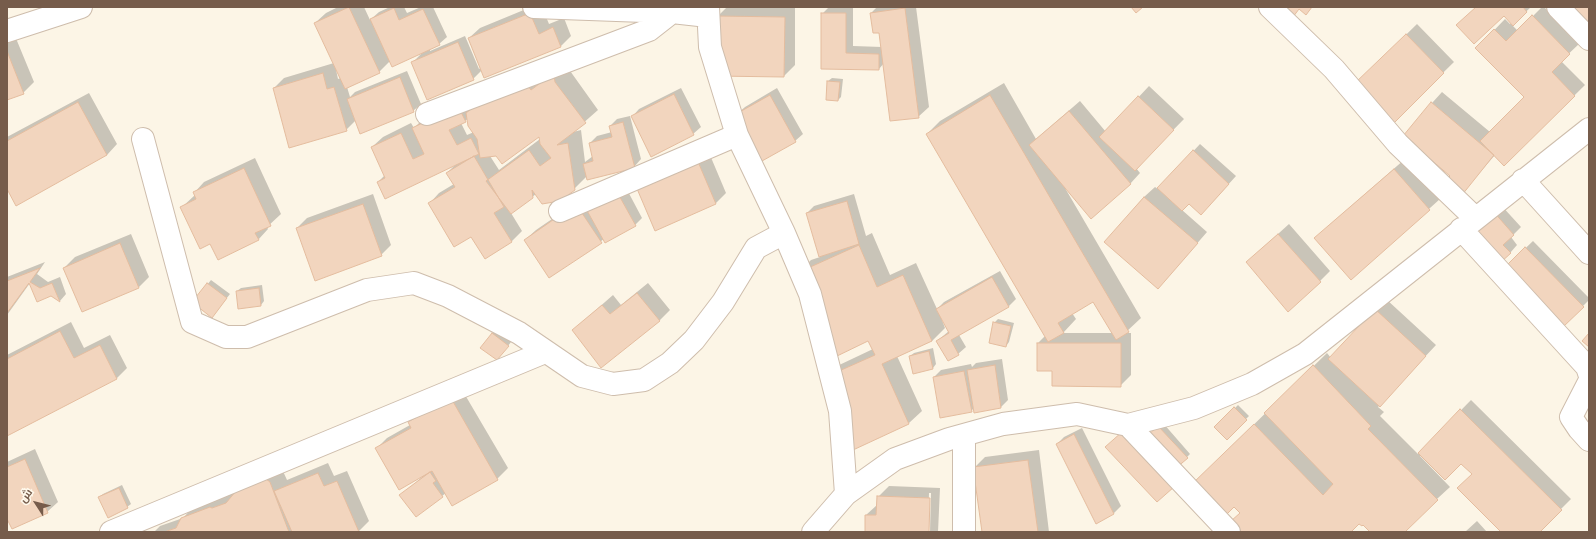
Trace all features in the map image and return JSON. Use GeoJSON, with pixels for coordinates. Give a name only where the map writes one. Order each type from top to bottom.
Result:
{"type":"FeatureCollection","features":[{"type":"Feature","properties":{"kind":"street"},"geometry":{"type":"LineString","coordinates":[[7,31],[81,7]]}},
{"type":"Feature","properties":{"kind":"street"},"geometry":{"type":"LineString","coordinates":[[534,7],[708,12],[710,47],[737,135],[784,233],[810,294],[840,411],[846,494]]}},
{"type":"Feature","properties":{"kind":"street"},"geometry":{"type":"LineString","coordinates":[[1270,7],[1334,69],[1468,223],[1587,367],[1589,373]]}},
{"type":"Feature","properties":{"kind":"street"},"geometry":{"type":"LineString","coordinates":[[1558,7],[1589,39]]}},
{"type":"Feature","properties":{"kind":"street"},"geometry":{"type":"LineString","coordinates":[[427,114],[649,30],[672,12]]}},
{"type":"Feature","properties":{"kind":"street"},"geometry":{"type":"LineString","coordinates":[[813,532],[846,494],[895,460],[949,439],[1003,424],[1077,414],[1128,425],[1194,408],[1252,384],[1298,357],[1589,129]]}},
{"type":"Feature","properties":{"kind":"street"},"geometry":{"type":"LineString","coordinates":[[560,211],[737,135]]}},
{"type":"Feature","properties":{"kind":"street"},"geometry":{"type":"LineString","coordinates":[[143,139],[192,322],[226,337],[246,337],[367,290],[414,283],[448,296],[519,333],[582,376],[613,384],[644,380],[670,364],[694,340],[723,302],[756,248],[784,233]]}},
{"type":"Feature","properties":{"kind":"street"},"geometry":{"type":"LineString","coordinates":[[1523,180],[1589,253]]}},
{"type":"Feature","properties":{"kind":"street"},"geometry":{"type":"LineString","coordinates":[[111,532],[545,352]]}},
{"type":"Feature","properties":{"kind":"street"},"geometry":{"type":"LineString","coordinates":[[1589,382],[1572,417],[1579,429],[1589,440]]}},
{"type":"Feature","properties":{"kind":"street"},"geometry":{"type":"LineString","coordinates":[[1128,425],[1229,532]]}},
{"type":"Feature","properties":{"kind":"street"},"geometry":{"type":"LineString","coordinates":[[964,435],[964,532]]}},
{"type":"Feature","properties":{"kind":"building"},"geometry":{"type":"Polygon","coordinates":[[[349,7],[380,73],[345,89],[314,23],[349,7]]]}},
{"type":"Feature","properties":{"kind":"building"},"geometry":{"type":"Polygon","coordinates":[[[1131,7],[1143,7],[1136,13],[1131,7]]]}},
{"type":"Feature","properties":{"kind":"building"},"geometry":{"type":"Polygon","coordinates":[[[1281,7],[1312,7],[1306,15],[1299,9],[1293,17],[1281,7]]]}},
{"type":"Feature","properties":{"kind":"building"},"geometry":{"type":"Polygon","coordinates":[[[1476,7],[1523,7],[1527,12],[1513,26],[1504,16],[1474,44],[1456,25],[1476,7]]]}},
{"type":"Feature","properties":{"kind":"building"},"geometry":{"type":"Polygon","coordinates":[[[1573,7],[1589,7],[1589,23],[1573,7]]]}},
{"type":"Feature","properties":{"kind":"building"},"geometry":{"type":"Polygon","coordinates":[[[394,8],[399,20],[423,9],[440,45],[392,67],[370,19],[394,8]]]}},
{"type":"Feature","properties":{"kind":"building"},"geometry":{"type":"Polygon","coordinates":[[[905,8],[919,118],[890,121],[879,33],[873,33],[870,13],[905,8]]]}},
{"type":"Feature","properties":{"kind":"building"},"geometry":{"type":"Polygon","coordinates":[[[530,13],[539,34],[553,27],[561,47],[484,78],[468,38],[530,13]]]}},
{"type":"Feature","properties":{"kind":"building"},"geometry":{"type":"Polygon","coordinates":[[[821,13],[846,13],[846,53],[879,54],[879,70],[821,69],[821,13]]]}},
{"type":"Feature","properties":{"kind":"building"},"geometry":{"type":"Polygon","coordinates":[[[1532,15],[1570,54],[1552,72],[1575,96],[1504,166],[1480,141],[1524,97],[1475,48],[1494,29],[1506,41],[1532,15]]]}},
{"type":"Feature","properties":{"kind":"building"},"geometry":{"type":"Polygon","coordinates":[[[717,16],[785,17],[784,77],[715,76],[717,16]]]}},
{"type":"Feature","properties":{"kind":"building"},"geometry":{"type":"Polygon","coordinates":[[[1406,34],[1444,73],[1394,123],[1355,83],[1406,34]]]}},
{"type":"Feature","properties":{"kind":"building"},"geometry":{"type":"Polygon","coordinates":[[[458,42],[474,80],[427,100],[411,62],[458,42]]]}},
{"type":"Feature","properties":{"kind":"building"},"geometry":{"type":"Polygon","coordinates":[[[7,51],[24,94],[7,100],[7,51]]]}},
{"type":"Feature","properties":{"kind":"building"},"geometry":{"type":"Polygon","coordinates":[[[323,73],[327,89],[334,87],[347,131],[289,148],[273,88],[323,73]]]}},
{"type":"Feature","properties":{"kind":"building"},"geometry":{"type":"Polygon","coordinates":[[[551,75],[554,75],[555,82],[586,123],[557,145],[568,143],[575,190],[560,201],[542,204],[532,190],[533,198],[511,214],[486,181],[529,150],[540,166],[551,158],[540,144],[539,137],[502,164],[496,156],[480,158],[477,139],[468,126],[466,113],[488,96],[525,82],[531,90],[551,75]]]}},
{"type":"Feature","properties":{"kind":"building"},"geometry":{"type":"Polygon","coordinates":[[[400,77],[414,112],[360,134],[347,99],[400,77]]]}},
{"type":"Feature","properties":{"kind":"building"},"geometry":{"type":"Polygon","coordinates":[[[827,81],[840,82],[838,101],[826,100],[827,81]]]}},
{"type":"Feature","properties":{"kind":"building"},"geometry":{"type":"Polygon","coordinates":[[[674,94],[694,135],[651,157],[631,116],[674,94]]]}},
{"type":"Feature","properties":{"kind":"building"},"geometry":{"type":"Polygon","coordinates":[[[770,95],[796,142],[762,161],[736,114],[770,95]]]}},
{"type":"Feature","properties":{"kind":"building"},"geometry":{"type":"Polygon","coordinates":[[[990,95],[1129,332],[1116,340],[1093,302],[1058,323],[1064,333],[1048,342],[926,134],[990,95]]]}},
{"type":"Feature","properties":{"kind":"building"},"geometry":{"type":"Polygon","coordinates":[[[1138,96],[1174,130],[1135,171],[1099,137],[1138,96]]]}},
{"type":"Feature","properties":{"kind":"building"},"geometry":{"type":"Polygon","coordinates":[[[78,102],[107,155],[16,206],[7,189],[7,141],[78,102]]]}},
{"type":"Feature","properties":{"kind":"building"},"geometry":{"type":"Polygon","coordinates":[[[1431,102],[1494,155],[1462,195],[1445,181],[1450,176],[1403,136],[1431,102]]]}},
{"type":"Feature","properties":{"kind":"building"},"geometry":{"type":"Polygon","coordinates":[[[458,106],[466,122],[449,130],[457,145],[471,138],[479,154],[385,199],[377,182],[385,178],[371,147],[401,133],[413,159],[424,154],[412,128],[458,106]]]}},
{"type":"Feature","properties":{"kind":"building"},"geometry":{"type":"Polygon","coordinates":[[[1069,111],[1131,184],[1091,219],[1029,145],[1069,111]]]}},
{"type":"Feature","properties":{"kind":"building"},"geometry":{"type":"Polygon","coordinates":[[[623,122],[635,168],[587,180],[583,164],[593,161],[589,143],[612,137],[609,126],[623,122]]]}},
{"type":"Feature","properties":{"kind":"building"},"geometry":{"type":"Polygon","coordinates":[[[1193,150],[1229,184],[1201,215],[1189,204],[1182,211],[1157,188],[1193,150]]]}},
{"type":"Feature","properties":{"kind":"building"},"geometry":{"type":"Polygon","coordinates":[[[474,156],[504,207],[494,213],[512,242],[485,259],[471,237],[454,247],[428,203],[455,187],[446,173],[474,156]]]}},
{"type":"Feature","properties":{"kind":"building"},"geometry":{"type":"Polygon","coordinates":[[[696,157],[716,204],[655,231],[635,184],[696,157]]]}},
{"type":"Feature","properties":{"kind":"building"},"geometry":{"type":"Polygon","coordinates":[[[244,168],[271,226],[255,233],[259,240],[218,260],[210,244],[200,249],[180,207],[196,199],[193,192],[244,168]]]}},
{"type":"Feature","properties":{"kind":"building"},"geometry":{"type":"Polygon","coordinates":[[[1394,169],[1430,210],[1351,280],[1314,238],[1394,169]]]}},
{"type":"Feature","properties":{"kind":"building"},"geometry":{"type":"Polygon","coordinates":[[[616,190],[636,226],[605,243],[585,207],[616,190]]]}},
{"type":"Feature","properties":{"kind":"building"},"geometry":{"type":"Polygon","coordinates":[[[1144,197],[1198,243],[1158,289],[1104,242],[1144,197]]]}},
{"type":"Feature","properties":{"kind":"building"},"geometry":{"type":"Polygon","coordinates":[[[847,201],[859,244],[819,257],[806,213],[847,201]]]}},
{"type":"Feature","properties":{"kind":"building"},"geometry":{"type":"Polygon","coordinates":[[[363,204],[382,256],[315,281],[296,228],[363,204]]]}},
{"type":"Feature","properties":{"kind":"building"},"geometry":{"type":"Polygon","coordinates":[[[576,204],[602,243],[549,278],[524,240],[576,204]]]}},
{"type":"Feature","properties":{"kind":"building"},"geometry":{"type":"Polygon","coordinates":[[[1493,211],[1514,235],[1503,245],[1511,253],[1500,263],[1471,229],[1493,211]]]}},
{"type":"Feature","properties":{"kind":"building"},"geometry":{"type":"Polygon","coordinates":[[[1278,234],[1321,282],[1288,312],[1246,262],[1278,234]]]}},
{"type":"Feature","properties":{"kind":"building"},"geometry":{"type":"Polygon","coordinates":[[[120,243],[139,288],[82,312],[63,268],[120,243]]]}},
{"type":"Feature","properties":{"kind":"building"},"geometry":{"type":"Polygon","coordinates":[[[859,245],[877,287],[903,275],[932,341],[882,364],[909,424],[853,450],[821,379],[875,355],[868,341],[835,357],[797,273],[859,245]]]}},
{"type":"Feature","properties":{"kind":"building"},"geometry":{"type":"Polygon","coordinates":[[[1525,247],[1584,307],[1563,327],[1505,267],[1525,247]]]}},
{"type":"Feature","properties":{"kind":"building"},"geometry":{"type":"Polygon","coordinates":[[[40,268],[30,282],[40,288],[52,283],[60,302],[51,296],[37,302],[29,283],[7,313],[7,281],[40,268]]]}},
{"type":"Feature","properties":{"kind":"building"},"geometry":{"type":"Polygon","coordinates":[[[992,277],[1009,307],[951,340],[959,355],[948,361],[936,341],[949,333],[936,309],[992,277]]]}},
{"type":"Feature","properties":{"kind":"building"},"geometry":{"type":"Polygon","coordinates":[[[207,283],[227,298],[212,318],[192,302],[207,283]]]}},
{"type":"Feature","properties":{"kind":"building"},"geometry":{"type":"Polygon","coordinates":[[[259,288],[261,306],[238,309],[236,291],[259,288]]]}},
{"type":"Feature","properties":{"kind":"building"},"geometry":{"type":"Polygon","coordinates":[[[637,293],[660,321],[601,368],[572,330],[602,305],[610,314],[637,293]]]}},
{"type":"Feature","properties":{"kind":"building"},"geometry":{"type":"Polygon","coordinates":[[[1375,309],[1426,356],[1380,407],[1328,359],[1375,309]]]}},
{"type":"Feature","properties":{"kind":"building"},"geometry":{"type":"Polygon","coordinates":[[[993,322],[1011,326],[1006,347],[989,343],[993,322]]]}},
{"type":"Feature","properties":{"kind":"building"},"geometry":{"type":"Polygon","coordinates":[[[60,331],[74,358],[100,345],[117,379],[7,436],[7,359],[60,331]]]}},
{"type":"Feature","properties":{"kind":"building"},"geometry":{"type":"Polygon","coordinates":[[[492,333],[509,346],[497,360],[480,348],[492,333]]]}},
{"type":"Feature","properties":{"kind":"building"},"geometry":{"type":"Polygon","coordinates":[[[1589,333],[1589,347],[1582,341],[1589,333]]]}},
{"type":"Feature","properties":{"kind":"building"},"geometry":{"type":"Polygon","coordinates":[[[1037,343],[1121,343],[1121,387],[1052,386],[1052,371],[1037,371],[1037,343]]]}},
{"type":"Feature","properties":{"kind":"building"},"geometry":{"type":"Polygon","coordinates":[[[929,351],[933,369],[913,374],[909,356],[929,351]]]}},
{"type":"Feature","properties":{"kind":"building"},"geometry":{"type":"Polygon","coordinates":[[[995,365],[1001,408],[974,413],[967,370],[995,365]]]}},
{"type":"Feature","properties":{"kind":"building"},"geometry":{"type":"Polygon","coordinates":[[[1313,365],[1371,426],[1368,429],[1438,500],[1405,532],[1370,532],[1363,525],[1362,526],[1359,524],[1351,532],[1241,532],[1231,521],[1240,513],[1234,507],[1224,517],[1192,484],[1254,424],[1323,495],[1333,484],[1264,413],[1313,365]]]}},
{"type":"Feature","properties":{"kind":"building"},"geometry":{"type":"Polygon","coordinates":[[[964,371],[972,412],[940,418],[933,377],[964,371]]]}},
{"type":"Feature","properties":{"kind":"building"},"geometry":{"type":"Polygon","coordinates":[[[451,398],[498,480],[452,506],[432,471],[399,490],[375,448],[411,428],[408,422],[451,398]]]}},
{"type":"Feature","properties":{"kind":"building"},"geometry":{"type":"Polygon","coordinates":[[[1234,407],[1247,420],[1227,440],[1214,427],[1234,407]]]}},
{"type":"Feature","properties":{"kind":"building"},"geometry":{"type":"Polygon","coordinates":[[[1460,409],[1562,510],[1540,532],[1501,532],[1457,488],[1472,474],[1461,464],[1445,480],[1418,453],[1460,409]]]}},
{"type":"Feature","properties":{"kind":"building"},"geometry":{"type":"Polygon","coordinates":[[[1158,426],[1188,458],[1176,468],[1147,436],[1158,426]]]}},
{"type":"Feature","properties":{"kind":"building"},"geometry":{"type":"Polygon","coordinates":[[[1122,432],[1174,487],[1157,502],[1105,447],[1122,432]]]}},
{"type":"Feature","properties":{"kind":"building"},"geometry":{"type":"Polygon","coordinates":[[[1074,434],[1114,514],[1096,524],[1056,444],[1074,434]]]}},
{"type":"Feature","properties":{"kind":"building"},"geometry":{"type":"Polygon","coordinates":[[[25,459],[48,513],[12,529],[7,519],[7,467],[25,459]]]}},
{"type":"Feature","properties":{"kind":"building"},"geometry":{"type":"Polygon","coordinates":[[[1028,460],[1038,532],[982,532],[973,467],[1028,460]]]}},
{"type":"Feature","properties":{"kind":"building"},"geometry":{"type":"Polygon","coordinates":[[[430,472],[436,481],[433,483],[443,497],[416,517],[399,495],[430,472]]]}},
{"type":"Feature","properties":{"kind":"building"},"geometry":{"type":"Polygon","coordinates":[[[318,473],[324,486],[337,481],[359,532],[292,532],[274,491],[318,473]]]}},
{"type":"Feature","properties":{"kind":"building"},"geometry":{"type":"Polygon","coordinates":[[[266,479],[270,482],[289,532],[164,532],[176,528],[181,518],[210,507],[212,508],[226,503],[236,491],[266,479]]]}},
{"type":"Feature","properties":{"kind":"building"},"geometry":{"type":"Polygon","coordinates":[[[119,488],[128,508],[108,518],[98,497],[119,488]]]}},
{"type":"Feature","properties":{"kind":"building"},"geometry":{"type":"Polygon","coordinates":[[[877,496],[930,498],[929,532],[865,532],[865,515],[876,515],[877,496]]]}}]}
